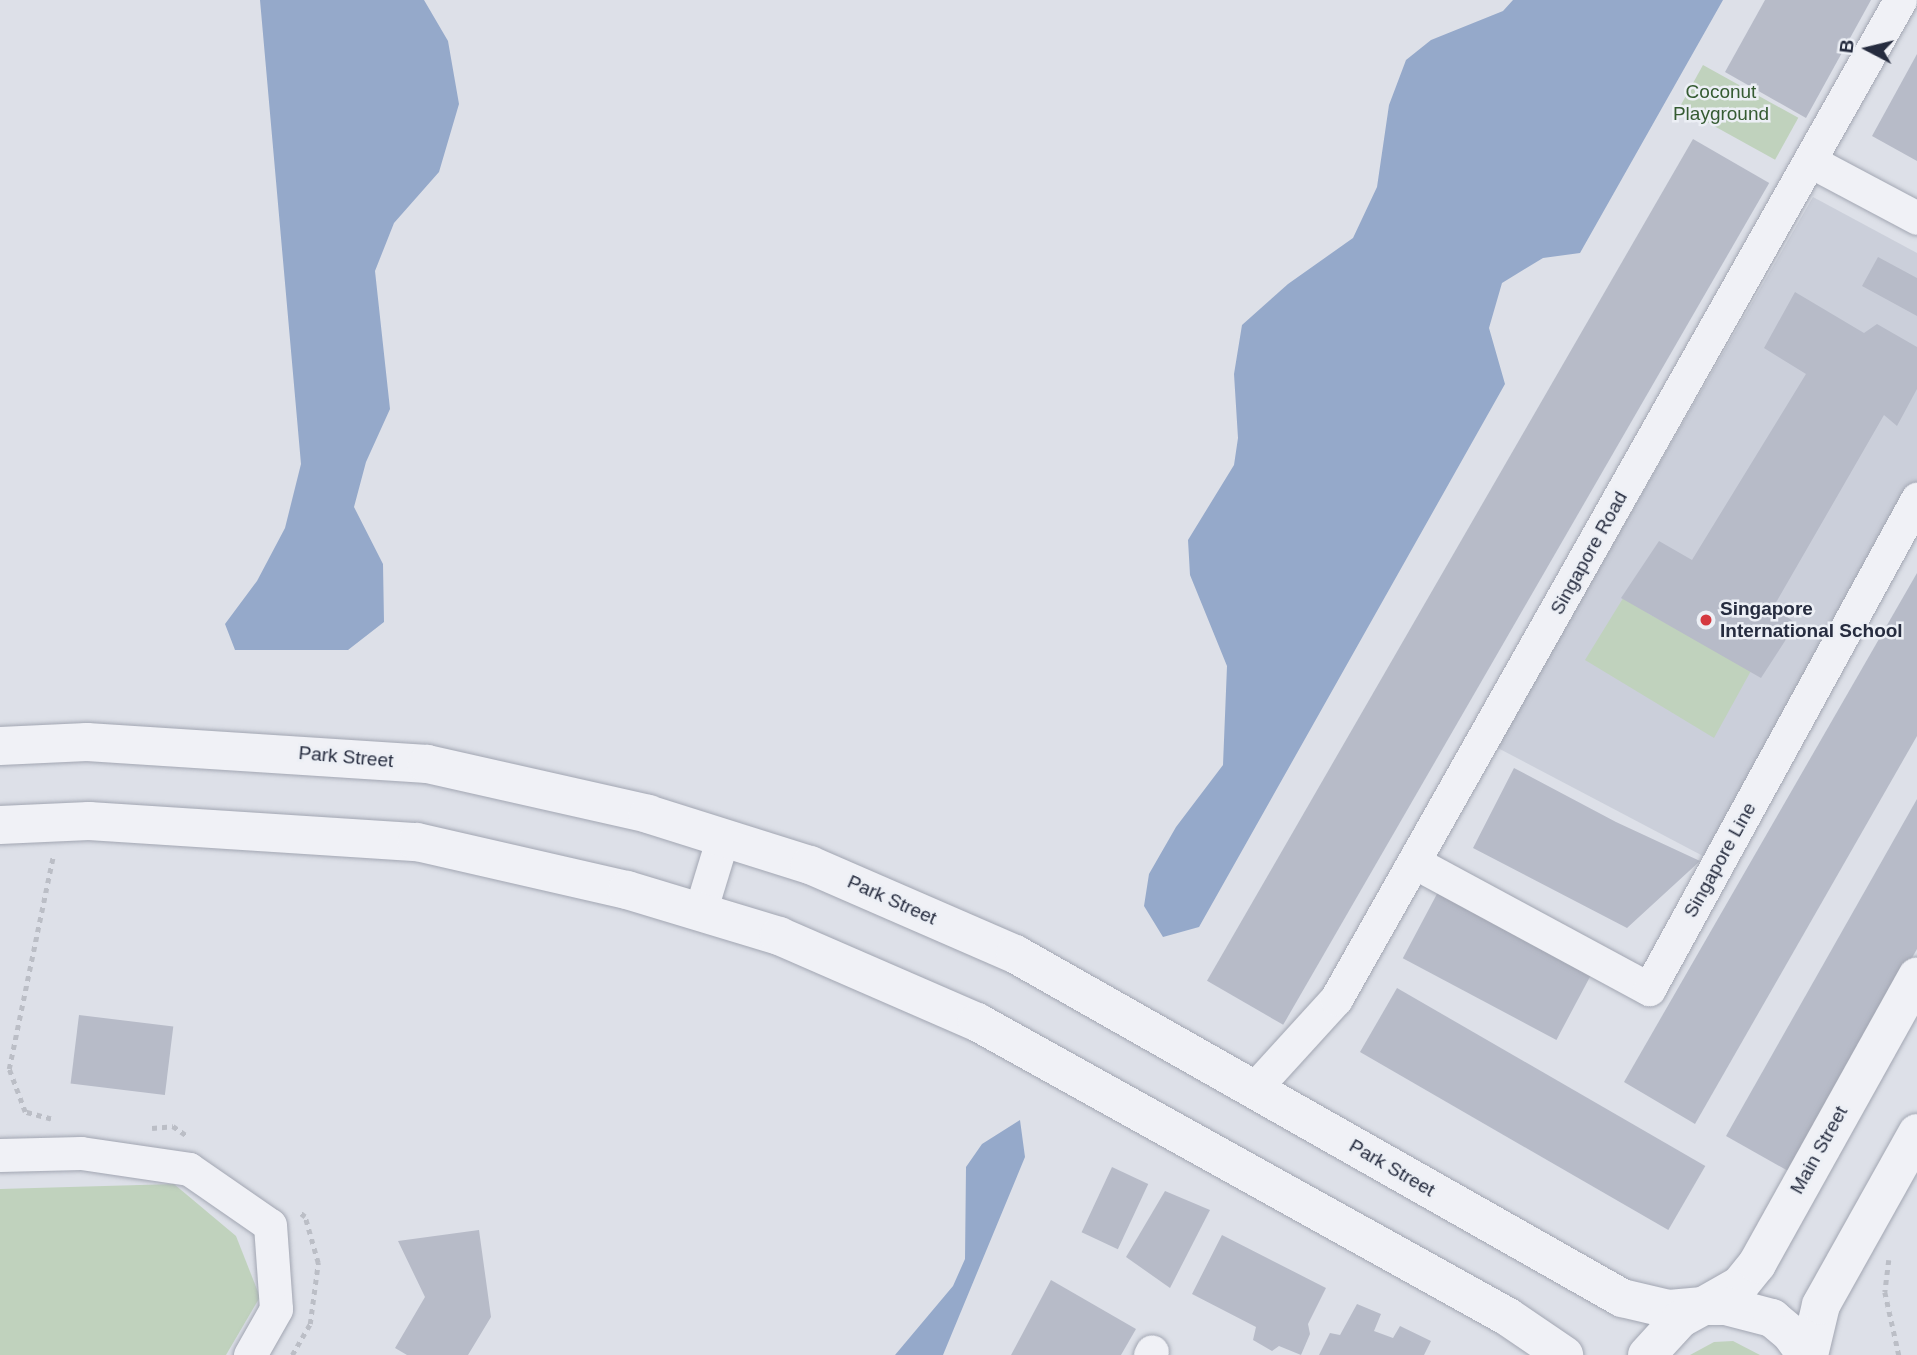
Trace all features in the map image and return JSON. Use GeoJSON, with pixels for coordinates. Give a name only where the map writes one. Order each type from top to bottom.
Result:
{"type":"FeatureCollection","features":[{"type":"Feature","properties":{"kind":"street","name":"Singapore Road"},"geometry":{"type":"LineString","coordinates":[[1254,1089],[1336,999],[1416,863],[1900,0]]}},
{"type":"Feature","properties":{"kind":"street"},"geometry":{"type":"LineString","coordinates":[[1810,161],[1917,218]]}},
{"type":"Feature","properties":{"kind":"street","name":"Singapore Line"},"geometry":{"type":"LineString","coordinates":[[1416,863],[1649,989],[1917,499]]}},
{"type":"Feature","properties":{"kind":"street","name":"Park Street"},"geometry":{"type":"LineString","coordinates":[[0,746],[101,743],[427,764],[648,814],[810,864],[1015,954],[1622,1298],[1669,1310],[1703,1306]]}},
{"type":"Feature","properties":{"kind":"street"},"geometry":{"type":"LineString","coordinates":[[0,825],[102,821],[417,842],[627,890],[779,936],[977,1022],[1508,1317],[1564,1355]]}},
{"type":"Feature","properties":{"kind":"street"},"geometry":{"type":"LineString","coordinates":[[700,912],[723,837]]}},
{"type":"Feature","properties":{"kind":"street","name":"Main Street"},"geometry":{"type":"LineString","coordinates":[[1647,1355],[1661,1334],[1740,1285],[1757,1264],[1917,976]]}},
{"type":"Feature","properties":{"kind":"street"},"geometry":{"type":"LineString","coordinates":[[1807,1355],[1821,1305],[1917,1133]]}},
{"type":"Feature","properties":{"kind":"street"},"geometry":{"type":"LineString","coordinates":[[0,1155],[81,1153],[189,1169],[270,1225],[276,1309],[250,1355]]}},
{"type":"Feature","properties":{"kind":"street"},"geometry":{"type":"LineString","coordinates":[[1703,1306],[1750,1309],[1772,1318],[1791,1334],[1807,1355]]}},
{"type":"Feature","properties":{"kind":"path"},"geometry":{"type":"LineString","coordinates":[[55,848],[9,1069],[25,1112],[64,1123]]}},
{"type":"Feature","properties":{"kind":"path"},"geometry":{"type":"LineString","coordinates":[[138,1130],[173,1126],[195,1141]]}},
{"type":"Feature","properties":{"kind":"path"},"geometry":{"type":"LineString","coordinates":[[292,1355],[310,1324],[318,1263],[305,1217],[294,1209]]}},
{"type":"Feature","properties":{"kind":"path"},"geometry":{"type":"LineString","coordinates":[[1890,1258],[1885,1292],[1899,1355]]}},
{"type":"Feature","properties":{"kind":"shaded area","name":"Singapore International School"},"geometry":{"type":"Polygon","coordinates":[[[1813,197],[1917,253],[1917,492],[1703,856],[1496,747],[1813,197]]]}},
{"type":"Feature","properties":{"kind":"green space","name":"Coconut Playground"},"geometry":{"type":"Polygon","coordinates":[[[1703,65],[1798,118],[1775,160],[1680,107],[1703,65]]]}},
{"type":"Feature","properties":{"kind":"green space"},"geometry":{"type":"Polygon","coordinates":[[[1625,595],[1649,614],[1752,669],[1714,738],[1585,660],[1625,595]]]}},
{"type":"Feature","properties":{"kind":"green space"},"geometry":{"type":"Polygon","coordinates":[[[174,1184],[236,1236],[260,1297],[226,1355],[0,1355],[0,1189],[174,1184]]]}},
{"type":"Feature","properties":{"kind":"green space"},"geometry":{"type":"Polygon","coordinates":[[[1733,1341],[1760,1355],[1690,1355],[1714,1342],[1733,1341]]]}},
{"type":"Feature","properties":{"kind":"water"},"geometry":{"type":"Polygon","coordinates":[[[260,0],[424,0],[448,41],[459,104],[439,172],[394,223],[375,271],[390,409],[366,462],[354,507],[383,564],[384,622],[348,650],[235,650],[225,624],[257,581],[285,528],[301,464],[260,0]]]}},
{"type":"Feature","properties":{"kind":"water"},"geometry":{"type":"Polygon","coordinates":[[[1513,0],[1723,0],[1580,253],[1543,258],[1502,283],[1489,328],[1505,384],[1199,927],[1163,937],[1144,906],[1149,874],[1176,827],[1223,765],[1227,666],[1190,575],[1188,540],[1234,465],[1238,438],[1234,374],[1242,325],[1288,284],[1353,238],[1377,187],[1389,105],[1406,60],[1431,40],[1503,11],[1513,0]]]}},
{"type":"Feature","properties":{"kind":"water"},"geometry":{"type":"Polygon","coordinates":[[[1020,1120],[1025,1157],[943,1355],[895,1355],[953,1286],[965,1259],[966,1167],[982,1144],[1020,1120]]]}},
{"type":"Feature","properties":{"kind":"building"},"geometry":{"type":"Polygon","coordinates":[[[1765,0],[1871,0],[1806,118],[1725,72],[1765,0]]]}},
{"type":"Feature","properties":{"kind":"building"},"geometry":{"type":"Polygon","coordinates":[[[1917,54],[1917,161],[1872,136],[1917,54]]]}},
{"type":"Feature","properties":{"kind":"building"},"geometry":{"type":"Polygon","coordinates":[[[1693,139],[1769,183],[1283,1025],[1207,981],[1693,139]]]}},
{"type":"Feature","properties":{"kind":"building"},"geometry":{"type":"Polygon","coordinates":[[[1878,257],[1917,278],[1917,316],[1862,286],[1878,257]]]}},
{"type":"Feature","properties":{"kind":"building"},"geometry":{"type":"Polygon","coordinates":[[[1795,292],[1864,333],[1877,324],[1917,347],[1917,389],[1897,426],[1884,415],[1774,606],[1796,624],[1761,678],[1621,598],[1659,541],[1692,560],[1806,374],[1764,348],[1795,292]]]}},
{"type":"Feature","properties":{"kind":"building"},"geometry":{"type":"Polygon","coordinates":[[[1917,573],[1917,736],[1695,1124],[1624,1082],[1917,573]]]}},
{"type":"Feature","properties":{"kind":"building"},"geometry":{"type":"Polygon","coordinates":[[[1514,768],[1616,822],[1700,861],[1627,928],[1473,848],[1514,768]]]}},
{"type":"Feature","properties":{"kind":"building"},"geometry":{"type":"Polygon","coordinates":[[[1917,799],[1917,949],[1790,1172],[1726,1136],[1917,799]]]}},
{"type":"Feature","properties":{"kind":"building"},"geometry":{"type":"Polygon","coordinates":[[[1438,892],[1592,974],[1556,1040],[1403,958],[1438,892]]]}},
{"type":"Feature","properties":{"kind":"building"},"geometry":{"type":"Polygon","coordinates":[[[1397,988],[1705,1166],[1668,1230],[1360,1052],[1397,988]]]}},
{"type":"Feature","properties":{"kind":"building"},"geometry":{"type":"Polygon","coordinates":[[[79,1015],[173,1027],[165,1095],[71,1083],[79,1015]]]}},
{"type":"Feature","properties":{"kind":"building"},"geometry":{"type":"Polygon","coordinates":[[[1112,1167],[1148,1184],[1118,1249],[1082,1232],[1112,1167]]]}},
{"type":"Feature","properties":{"kind":"building"},"geometry":{"type":"Polygon","coordinates":[[[1165,1191],[1210,1210],[1170,1288],[1126,1257],[1165,1191]]]}},
{"type":"Feature","properties":{"kind":"building"},"geometry":{"type":"Polygon","coordinates":[[[479,1230],[491,1317],[468,1355],[407,1355],[395,1348],[425,1297],[398,1241],[479,1230]]]}},
{"type":"Feature","properties":{"kind":"building"},"geometry":{"type":"Polygon","coordinates":[[[1222,1235],[1326,1288],[1308,1324],[1310,1334],[1301,1355],[1279,1346],[1272,1351],[1253,1340],[1256,1327],[1192,1294],[1222,1235]]]}},
{"type":"Feature","properties":{"kind":"building"},"geometry":{"type":"Polygon","coordinates":[[[1051,1280],[1136,1329],[1121,1355],[1011,1355],[1051,1280]]]}},
{"type":"Feature","properties":{"kind":"building"},"geometry":{"type":"Polygon","coordinates":[[[1357,1304],[1381,1314],[1374,1331],[1393,1338],[1400,1326],[1431,1341],[1424,1355],[1319,1355],[1330,1333],[1340,1335],[1357,1304]]]}},
{"type":"Feature","properties":{"kind":"place","name":"Singapore International School"},"geometry":{"type":"Point","coordinates":[1706,620]}}]}
